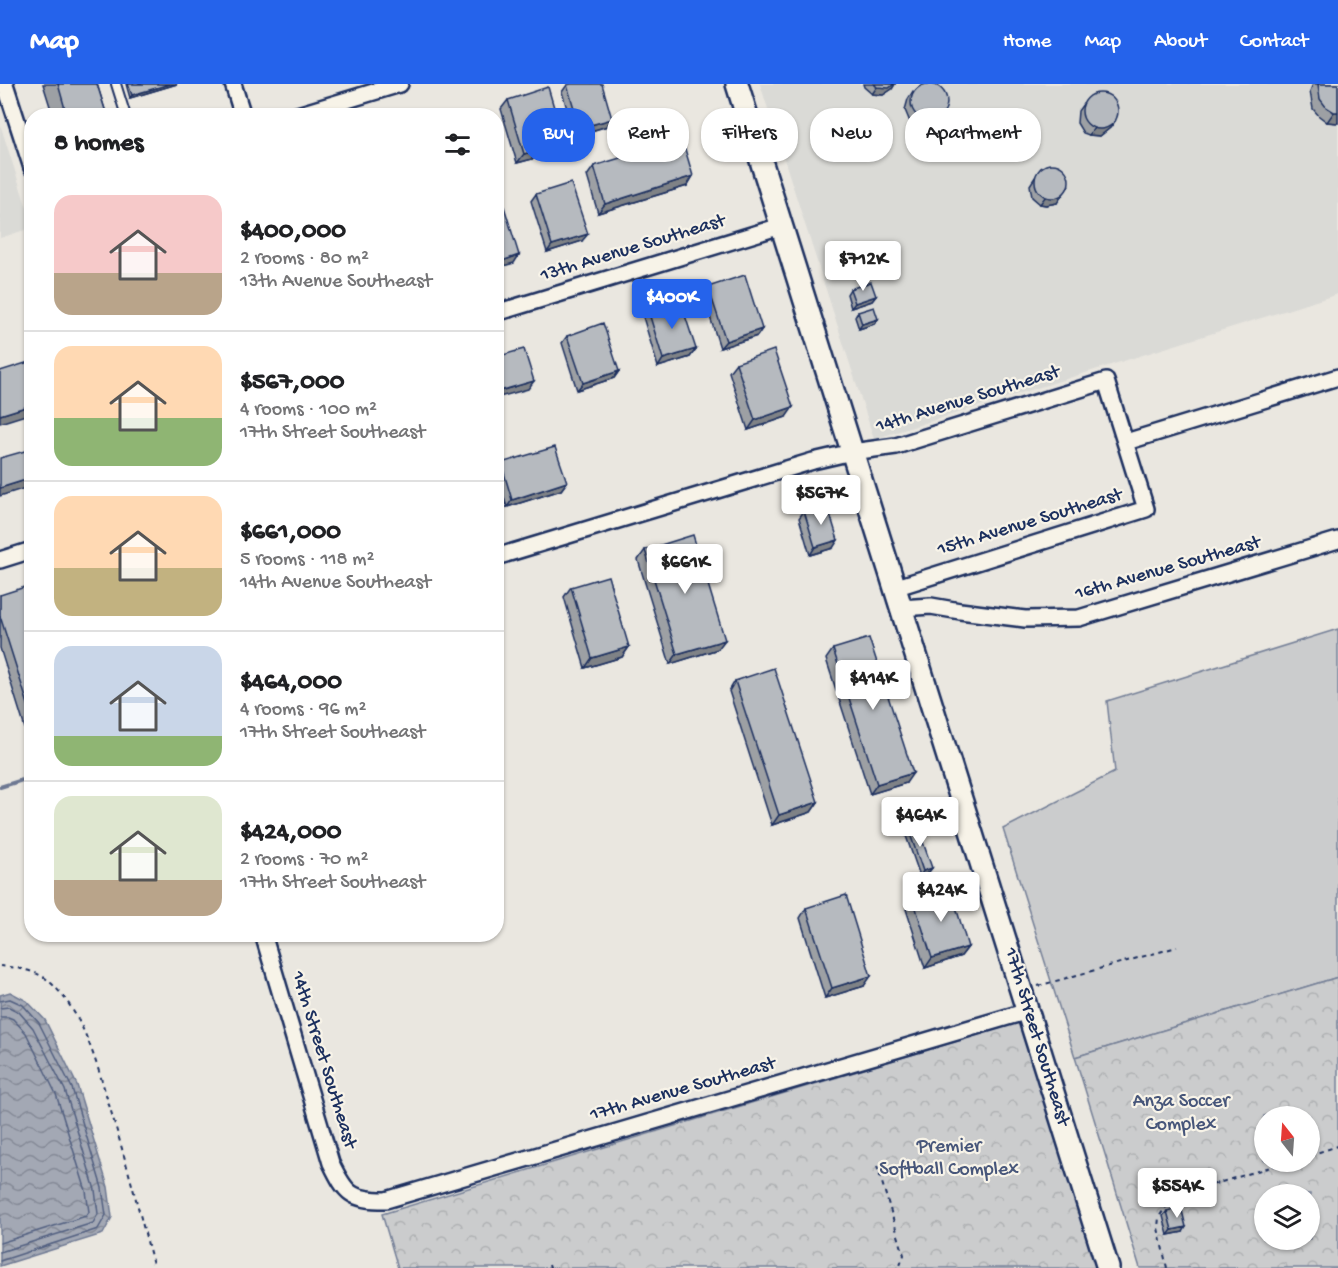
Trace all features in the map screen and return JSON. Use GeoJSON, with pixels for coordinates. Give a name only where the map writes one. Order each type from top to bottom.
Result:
{"type":"FeatureCollection","features":[{"type":"Feature","properties":{"kind":"street"},"geometry":{"type":"LineString","coordinates":[[5,84],[24,143]]}},
{"type":"Feature","properties":{"kind":"street"},"geometry":{"type":"LineString","coordinates":[[233,84],[240,108]]}},
{"type":"Feature","properties":{"kind":"street"},"geometry":{"type":"LineString","coordinates":[[320,108],[400,84]]}},
{"type":"Feature","properties":{"kind":"street","name":"17th Street Southeast"},"geometry":{"type":"LineString","coordinates":[[737,84],[1108,1268]]}},
{"type":"Feature","properties":{"kind":"street","name":"13th Avenue Southeast"},"geometry":{"type":"LineString","coordinates":[[504,311],[781,226]]}},
{"type":"Feature","properties":{"kind":"street"},"geometry":{"type":"LineString","coordinates":[[1126,442],[1338,377]]}},
{"type":"Feature","properties":{"kind":"street","name":"14th Avenue Southeast"},"geometry":{"type":"LineString","coordinates":[[504,555],[802,465],[852,452],[896,446],[1106,381],[1126,442]]}},
{"type":"Feature","properties":{"kind":"street","name":"15th Avenue Southeast"},"geometry":{"type":"LineString","coordinates":[[894,588],[1146,509],[1126,442]]}},
{"type":"Feature","properties":{"kind":"street","name":"16th Avenue Southeast"},"geometry":{"type":"LineString","coordinates":[[901,608],[932,606],[1025,619],[1079,618],[1338,540]]}},
{"type":"Feature","properties":{"kind":"street"},"geometry":{"type":"LineString","coordinates":[[0,560],[24,552]]}},
{"type":"Feature","properties":{"kind":"street","name":"14th Street Southeast"},"geometry":{"type":"LineString","coordinates":[[265,942],[332,1163],[341,1184],[350,1195]]}},
{"type":"Feature","properties":{"kind":"street","name":"17th Avenue Southeast"},"geometry":{"type":"LineString","coordinates":[[350,1195],[366,1200],[386,1200],[1025,1001]]}},
{"type":"Feature","properties":{"kind":"lane"},"geometry":{"type":"LineString","coordinates":[[116,84],[124,108]]}},
{"type":"Feature","properties":{"kind":"path"},"geometry":{"type":"LineString","coordinates":[[1025,1001],[1177,947]]}},
{"type":"Feature","properties":{"kind":"path"},"geometry":{"type":"LineString","coordinates":[[0,966],[18,968],[41,975],[52,984],[74,1012],[104,1087],[154,1268]]}},
{"type":"Feature","properties":{"kind":"path"},"geometry":{"type":"LineString","coordinates":[[1320,1152],[1338,1146]]}},
{"type":"Feature","properties":{"kind":"path"},"geometry":{"type":"LineString","coordinates":[[877,1166],[904,1255],[899,1268]]}},
{"type":"Feature","properties":{"kind":"path"},"geometry":{"type":"LineString","coordinates":[[1167,1268],[1158,1228],[1165,1208],[1174,1199],[1192,1191],[1254,1172]]}},
{"type":"Feature","properties":{"kind":"shaded area"},"geometry":{"type":"Polygon","coordinates":[[[760,84],[1338,84],[1338,294],[874,439],[785,162],[798,162],[798,108],[768,108],[760,84]]]}},
{"type":"Feature","properties":{"kind":"shaded area"},"geometry":{"type":"Polygon","coordinates":[[[0,124],[24,199],[24,230],[0,238],[0,124]]]}},
{"type":"Feature","properties":{"kind":"green space"},"geometry":{"type":"Polygon","coordinates":[[[1338,629],[1338,977],[1075,1057],[1003,829],[1115,772],[1107,701],[1338,629]]]}},
{"type":"Feature","properties":{"kind":"green space","name":"Anza Soccer Complex"},"geometry":{"type":"Polygon","coordinates":[[[1338,977],[1338,1268],[1140,1268],[1075,1057],[1338,977]]]}},
{"type":"Feature","properties":{"kind":"green space","name":"Premier Softball Complex"},"geometry":{"type":"Polygon","coordinates":[[[1024,1021],[1097,1268],[398,1268],[382,1214],[1024,1021]]]}},
{"type":"Feature","properties":{"kind":"water"},"geometry":{"type":"Polygon","coordinates":[[[10,992],[27,1001],[45,1020],[77,1085],[108,1187],[112,1217],[103,1234],[0,1266],[0,995],[10,992]]]}},
{"type":"Feature","properties":{"kind":"building"},"geometry":{"type":"Polygon","coordinates":[[[58,84],[97,84],[104,108],[65,108],[58,84]]]}},
{"type":"Feature","properties":{"kind":"building"},"geometry":{"type":"Polygon","coordinates":[[[128,84],[170,84],[132,95],[128,84]]]}},
{"type":"Feature","properties":{"kind":"building"},"geometry":{"type":"Polygon","coordinates":[[[602,84],[609,108],[607,108],[607,120],[595,124],[595,108],[574,108],[567,85],[602,84]]]}},
{"type":"Feature","properties":{"kind":"building"},"geometry":{"type":"Polygon","coordinates":[[[874,84],[894,84],[889,88],[877,87],[874,84]]]}},
{"type":"Feature","properties":{"kind":"building"},"geometry":{"type":"Polygon","coordinates":[[[1318,84],[1338,84],[1338,112],[1326,107],[1320,99],[1318,84]]]}},
{"type":"Feature","properties":{"kind":"building"},"geometry":{"type":"Polygon","coordinates":[[[922,85],[936,85],[946,95],[946,108],[912,108],[912,95],[922,85]]]}},
{"type":"Feature","properties":{"kind":"building"},"geometry":{"type":"Polygon","coordinates":[[[548,87],[554,108],[522,108],[522,147],[508,100],[548,87]]]}},
{"type":"Feature","properties":{"kind":"building"},"geometry":{"type":"Polygon","coordinates":[[[1100,93],[1112,99],[1118,111],[1112,123],[1100,129],[1088,123],[1082,111],[1088,99],[1100,93]]]}},
{"type":"Feature","properties":{"kind":"building"},"geometry":{"type":"Polygon","coordinates":[[[607,162],[689,162],[693,176],[605,204],[594,166],[607,162]]]}},
{"type":"Feature","properties":{"kind":"building"},"geometry":{"type":"Polygon","coordinates":[[[1052,164],[1064,169],[1069,181],[1064,193],[1052,198],[1040,193],[1035,181],[1040,169],[1052,164]]]}},
{"type":"Feature","properties":{"kind":"building"},"geometry":{"type":"Polygon","coordinates":[[[571,183],[588,234],[552,245],[536,194],[571,183]]]}},
{"type":"Feature","properties":{"kind":"building"},"geometry":{"type":"Polygon","coordinates":[[[504,207],[519,255],[504,260],[504,207]]]}},
{"type":"Feature","properties":{"kind":"building"},"geometry":{"type":"Polygon","coordinates":[[[745,275],[762,329],[726,341],[708,287],[745,275]]]}},
{"type":"Feature","properties":{"kind":"building"},"geometry":{"type":"Polygon","coordinates":[[[871,282],[876,296],[855,303],[850,289],[871,282]]]}},
{"type":"Feature","properties":{"kind":"building"},"geometry":{"type":"Polygon","coordinates":[[[680,300],[696,349],[663,359],[648,310],[680,300]]]}},
{"type":"Feature","properties":{"kind":"building"},"geometry":{"type":"Polygon","coordinates":[[[874,307],[878,319],[862,324],[858,312],[874,307]]]}},
{"type":"Feature","properties":{"kind":"building"},"geometry":{"type":"Polygon","coordinates":[[[603,323],[619,371],[583,383],[567,336],[603,323]]]}},
{"type":"Feature","properties":{"kind":"building"},"geometry":{"type":"Polygon","coordinates":[[[524,349],[534,381],[504,390],[504,355],[524,349]]]}},
{"type":"Feature","properties":{"kind":"building"},"geometry":{"type":"Polygon","coordinates":[[[774,350],[793,407],[755,420],[736,363],[774,350]]]}},
{"type":"Feature","properties":{"kind":"building"},"geometry":{"type":"Polygon","coordinates":[[[24,364],[24,408],[0,415],[0,371],[24,364]]]}},
{"type":"Feature","properties":{"kind":"building"},"geometry":{"type":"Polygon","coordinates":[[[555,447],[567,482],[512,500],[504,473],[504,462],[555,447]]]}},
{"type":"Feature","properties":{"kind":"building"},"geometry":{"type":"Polygon","coordinates":[[[24,451],[24,480],[0,488],[0,458],[24,451]]]}},
{"type":"Feature","properties":{"kind":"building"},"geometry":{"type":"Polygon","coordinates":[[[827,504],[838,540],[815,547],[804,511],[827,504]]]}},
{"type":"Feature","properties":{"kind":"building"},"geometry":{"type":"Polygon","coordinates":[[[693,535],[725,640],[677,654],[645,550],[693,535]]]}},
{"type":"Feature","properties":{"kind":"building"},"geometry":{"type":"Polygon","coordinates":[[[608,576],[629,647],[592,658],[571,587],[608,576]]]}},
{"type":"Feature","properties":{"kind":"building"},"geometry":{"type":"Polygon","coordinates":[[[24,587],[24,692],[0,616],[0,595],[24,587]]]}},
{"type":"Feature","properties":{"kind":"building"},"geometry":{"type":"Polygon","coordinates":[[[869,638],[913,773],[877,784],[833,649],[869,638]]]}},
{"type":"Feature","properties":{"kind":"building"},"geometry":{"type":"Polygon","coordinates":[[[774,668],[818,802],[779,815],[735,681],[774,668]]]}},
{"type":"Feature","properties":{"kind":"building"},"geometry":{"type":"Polygon","coordinates":[[[917,825],[932,868],[923,871],[908,828],[917,825]]]}},
{"type":"Feature","properties":{"kind":"building"},"geometry":{"type":"Polygon","coordinates":[[[950,887],[968,947],[932,958],[913,899],[950,887]]]}},
{"type":"Feature","properties":{"kind":"building"},"geometry":{"type":"Polygon","coordinates":[[[846,895],[871,976],[832,988],[806,908],[846,895]]]}},
{"type":"Feature","properties":{"kind":"building"},"geometry":{"type":"Polygon","coordinates":[[[1181,1207],[1186,1227],[1172,1230],[1167,1211],[1181,1207]]]}},
{"type":"Feature","properties":{"kind":"waterway"},"geometry":{"type":"LineString","coordinates":[[0,787],[24,780]]}}]}
